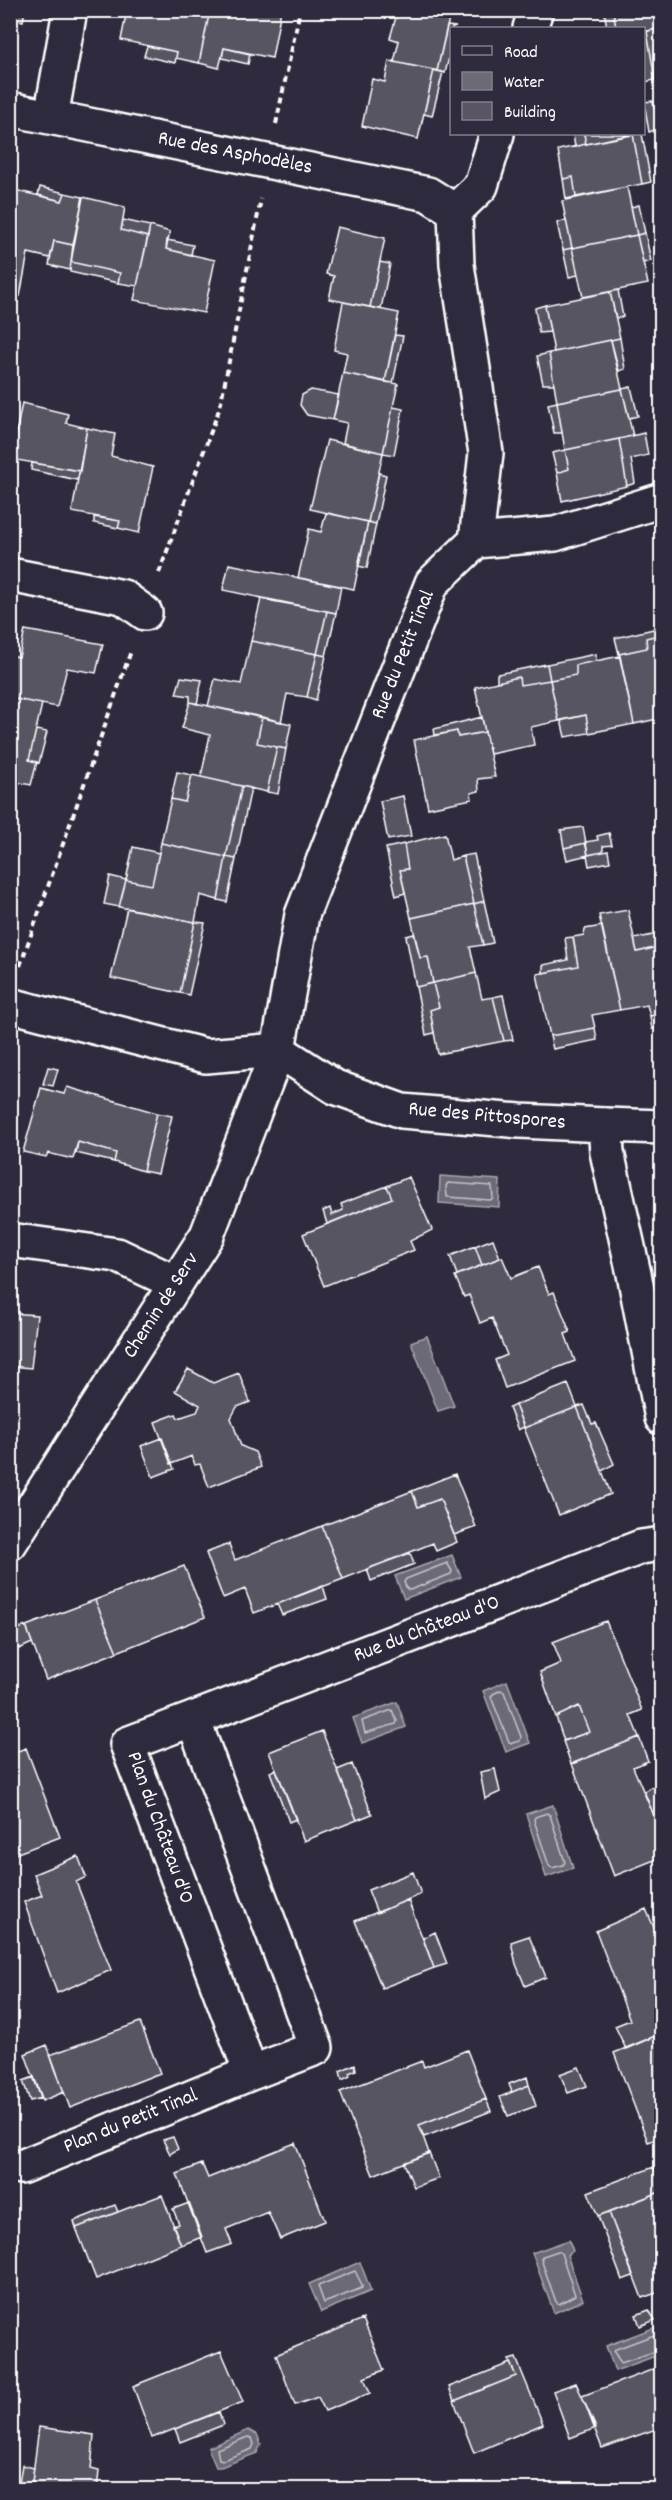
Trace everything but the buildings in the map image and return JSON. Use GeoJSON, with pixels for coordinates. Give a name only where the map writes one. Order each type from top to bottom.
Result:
{"type":"FeatureCollection","features":[{"type":"Feature","properties":{"kind":"street"},"geometry":{"type":"LineString","coordinates":[[51,117],[70,10]]}},
{"type":"Feature","properties":{"kind":"street"},"geometry":{"type":"LineString","coordinates":[[530,27],[536,10]]}},
{"type":"Feature","properties":{"kind":"street","name":"Rue des Asphodèles"},"geometry":{"type":"LineString","coordinates":[[10,109],[428,194],[455,211]]}},
{"type":"Feature","properties":{"kind":"street"},"geometry":{"type":"LineString","coordinates":[[497,135],[481,186],[455,211],[457,265],[486,453],[476,541],[555,534],[662,500]]}},
{"type":"Feature","properties":{"kind":"street","name":"Rue du Petit Tinal"},"geometry":{"type":"LineString","coordinates":[[278,1050],[302,915],[432,583],[476,541]]}},
{"type":"Feature","properties":{"kind":"street"},"geometry":{"type":"LineString","coordinates":[[10,575],[123,597],[145,613]]}},
{"type":"Feature","properties":{"kind":"street"},"geometry":{"type":"LineString","coordinates":[[11,1006],[206,1056],[278,1050]]}},
{"type":"Feature","properties":{"kind":"street","name":"Rue des Pittospores"},"geometry":{"type":"LineString","coordinates":[[278,1050],[335,1087],[402,1111],[520,1121],[662,1127]]}},
{"type":"Feature","properties":{"kind":"street","name":"Chemin de Serv"},"geometry":{"type":"LineString","coordinates":[[10,1543],[207,1235],[278,1050]]}},
{"type":"Feature","properties":{"kind":"street"},"geometry":{"type":"LineString","coordinates":[[605,1125],[607,1152],[662,1418]]}},
{"type":"Feature","properties":{"kind":"street"},"geometry":{"type":"LineString","coordinates":[[10,1240],[117,1255],[176,1283]]}},
{"type":"Feature","properties":{"kind":"street","name":"Rue du Château d'O"},"geometry":{"type":"LineString","coordinates":[[193,1719],[641,1547],[662,1544]]}},
{"type":"Feature","properties":{"kind":"street"},"geometry":{"type":"LineString","coordinates":[[193,1719],[316,2048],[251,2073]]}},
{"type":"Feature","properties":{"kind":"street","name":"Plan du Château d'O"},"geometry":{"type":"LineString","coordinates":[[193,1719],[127,1744],[251,2073]]}},
{"type":"Feature","properties":{"kind":"street","name":"Plan du Petit Tinal"},"geometry":{"type":"LineString","coordinates":[[10,2165],[21,2166],[251,2073]]}},
{"type":"Feature","properties":{"kind":"path"},"geometry":{"type":"LineString","coordinates":[[11,1006],[18,970],[220,407],[300,10]]}},
{"type":"Feature","properties":{"kind":"water"},"geometry":{"type":"Polygon","coordinates":[[[440,1176],[500,1180],[499,1207],[439,1203],[440,1176]]]}},
{"type":"Feature","properties":{"kind":"water"},"geometry":{"type":"Polygon","coordinates":[[[427,1336],[454,1406],[438,1411],[411,1342],[427,1336]]]}},
{"type":"Feature","properties":{"kind":"water"},"geometry":{"type":"Polygon","coordinates":[[[452,1555],[461,1577],[404,1599],[395,1576],[452,1555]]]}},
{"type":"Feature","properties":{"kind":"water"},"geometry":{"type":"Polygon","coordinates":[[[507,1681],[530,1743],[506,1752],[483,1691],[507,1681]]]}},
{"type":"Feature","properties":{"kind":"water"},"geometry":{"type":"Polygon","coordinates":[[[397,1702],[406,1727],[362,1743],[353,1718],[397,1702]]]}},
{"type":"Feature","properties":{"kind":"water"},"geometry":{"type":"Polygon","coordinates":[[[553,1805],[573,1868],[546,1877],[526,1814],[553,1805]]]}},
{"type":"Feature","properties":{"kind":"water"},"geometry":{"type":"Polygon","coordinates":[[[569,2240],[573,2251],[567,2255],[583,2300],[554,2313],[532,2253],[569,2240]]]}},
{"type":"Feature","properties":{"kind":"water"},"geometry":{"type":"Polygon","coordinates":[[[360,2262],[371,2291],[321,2312],[309,2284],[360,2262]]]}},
{"type":"Feature","properties":{"kind":"water"},"geometry":{"type":"Polygon","coordinates":[[[661,2325],[661,2354],[615,2371],[606,2346],[661,2325]]]}},
{"type":"Feature","properties":{"kind":"water"},"geometry":{"type":"Polygon","coordinates":[[[248,2430],[257,2434],[261,2444],[257,2453],[216,2467],[208,2448],[248,2430]]]}}]}
